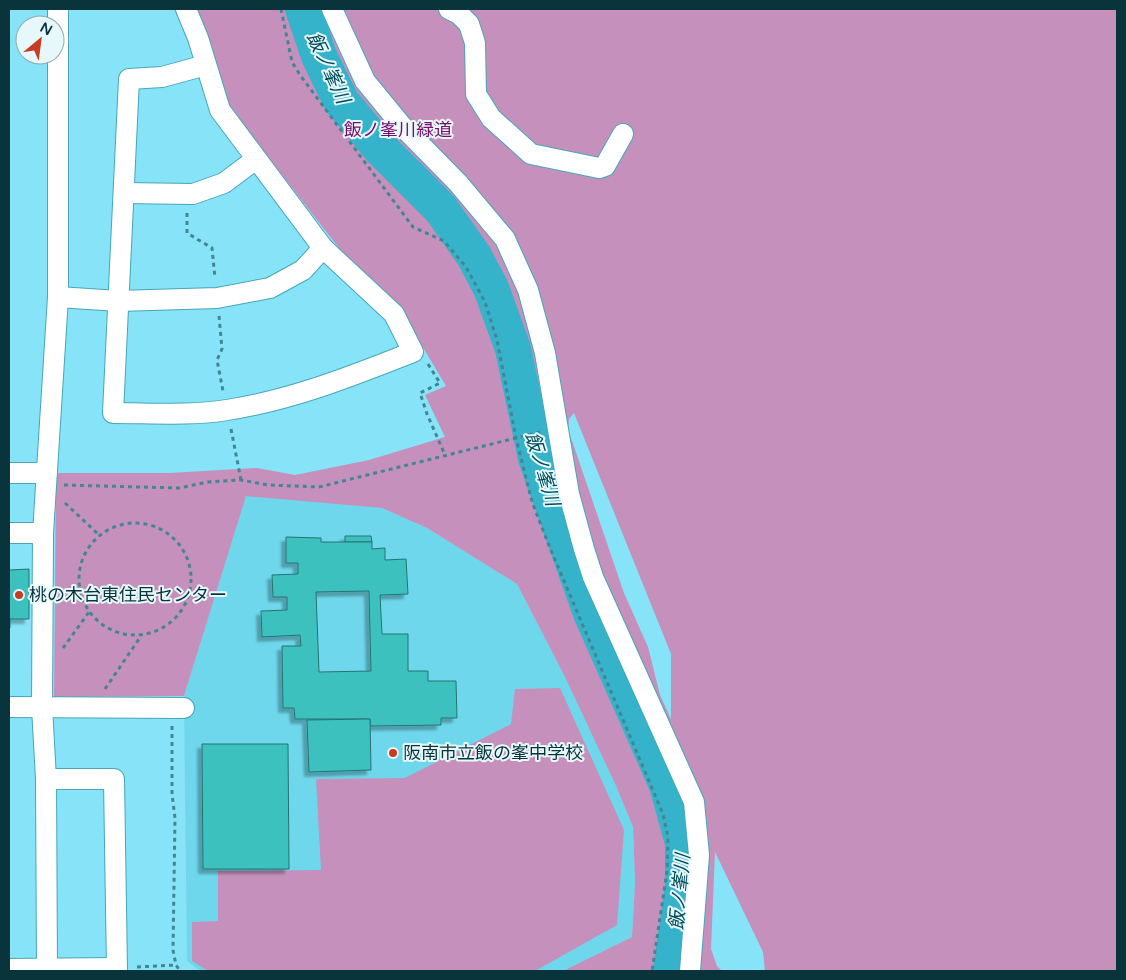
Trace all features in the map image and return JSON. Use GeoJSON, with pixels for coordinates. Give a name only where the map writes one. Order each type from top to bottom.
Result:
{"type":"FeatureCollection","features":[{"type":"Feature","properties":{"kind":"street"},"geometry":{"type":"LineString","coordinates":[[47,970],[46,779],[42,707],[43,533],[58,297],[58,9]]}},
{"type":"Feature","properties":{"kind":"street"},"geometry":{"type":"LineString","coordinates":[[186,9],[206,65],[220,110],[323,248],[394,314],[413,352],[326,386],[258,404],[227,410],[195,413],[113,413],[129,79],[162,77],[206,65]]}},
{"type":"Feature","properties":{"kind":"street"},"geometry":{"type":"LineString","coordinates":[[332,9],[365,82],[402,126],[458,183],[505,239],[528,290],[545,353],[569,494],[584,549],[593,576],[694,802],[699,855],[690,971]]}},
{"type":"Feature","properties":{"kind":"street"},"geometry":{"type":"LineString","coordinates":[[449,9],[459,14],[469,24],[475,43],[476,94],[481,104],[491,118],[531,154],[599,168],[605,166],[623,134]]}},
{"type":"Feature","properties":{"kind":"street"},"geometry":{"type":"LineString","coordinates":[[124,193],[193,194],[224,184],[256,159]]}},
{"type":"Feature","properties":{"kind":"street"},"geometry":{"type":"LineString","coordinates":[[58,297],[118,300],[217,298],[270,288],[303,270],[323,248]]}},
{"type":"Feature","properties":{"kind":"street"},"geometry":{"type":"LineString","coordinates":[[9,473],[46,479]]}},
{"type":"Feature","properties":{"kind":"street"},"geometry":{"type":"LineString","coordinates":[[9,533],[43,533]]}},
{"type":"Feature","properties":{"kind":"street"},"geometry":{"type":"LineString","coordinates":[[9,707],[178,708]]}},
{"type":"Feature","properties":{"kind":"street"},"geometry":{"type":"LineString","coordinates":[[9,969],[117,970],[114,779],[46,779]]}},
{"type":"Feature","properties":{"kind":"path"},"geometry":{"type":"LineString","coordinates":[[281,9],[292,62],[300,75],[413,227],[444,241],[466,267],[485,302],[496,340],[516,438],[532,502],[664,814],[668,837],[667,872],[652,971]]}},
{"type":"Feature","properties":{"kind":"path"},"geometry":{"type":"LineString","coordinates":[[186,194],[187,233],[212,248],[222,349],[217,360],[241,480]]}},
{"type":"Feature","properties":{"kind":"path"},"geometry":{"type":"LineString","coordinates":[[413,352],[424,358],[440,383],[420,393],[445,455]]}},
{"type":"Feature","properties":{"kind":"path"},"geometry":{"type":"LineString","coordinates":[[46,479],[179,488],[208,482],[241,480],[268,485],[318,487],[516,438]]}},
{"type":"Feature","properties":{"kind":"path"},"geometry":{"type":"LineString","coordinates":[[46,479],[99,535]]}},
{"type":"Feature","properties":{"kind":"path"},"geometry":{"type":"LineString","coordinates":[[130,522],[145,523],[158,527],[170,534],[180,544],[187,556],[192,584],[189,598],[173,621],[162,629],[141,635],[121,634],[108,629],[89,612],[82,600],[78,575],[86,550],[99,535],[117,525],[130,522]]}},
{"type":"Feature","properties":{"kind":"path"},"geometry":{"type":"LineString","coordinates":[[60,651],[89,612]]}},
{"type":"Feature","properties":{"kind":"path"},"geometry":{"type":"LineString","coordinates":[[96,690],[105,690],[141,635]]}},
{"type":"Feature","properties":{"kind":"path"},"geometry":{"type":"LineString","coordinates":[[178,708],[172,794],[175,818],[172,950],[176,965],[180,971]]}},
{"type":"Feature","properties":{"kind":"path"},"geometry":{"type":"LineString","coordinates":[[117,970],[176,965]]}},
{"type":"Feature","properties":{"kind":"shaded area","name":"阪南市立飯の峯中学校"},"geometry":{"type":"Polygon","coordinates":[[[246,495],[382,508],[427,528],[517,584],[564,675],[633,827],[635,883],[632,937],[563,971],[200,971],[187,961],[184,696],[246,495]]]}},
{"type":"Feature","properties":{"kind":"green space","name":"飯ノ峯川緑道"},"geometry":{"type":"Polygon","coordinates":[[[196,9],[1117,9],[1117,971],[765,971],[763,952],[715,852],[711,949],[717,966],[722,971],[563,971],[632,937],[635,883],[633,827],[564,675],[517,584],[427,528],[382,508],[246,496],[184,696],[54,697],[56,473],[169,473],[257,468],[295,475],[369,460],[445,437],[425,395],[446,386],[403,314],[342,252],[228,106],[196,9]],[[574,413],[569,419],[568,429],[624,593],[648,647],[660,695],[671,719],[671,654],[574,413]]]}},
{"type":"Feature","properties":{"kind":"green space"},"geometry":{"type":"Polygon","coordinates":[[[560,688],[624,830],[617,925],[535,971],[208,971],[192,961],[192,922],[218,921],[218,871],[321,870],[316,779],[405,778],[511,724],[515,689],[560,688]]]}},
{"type":"Feature","properties":{"kind":"building"},"geometry":{"type":"Polygon","coordinates":[[[345,536],[371,536],[372,542],[345,542],[345,536]]]}},
{"type":"Feature","properties":{"kind":"building"},"geometry":{"type":"Polygon","coordinates":[[[286,537],[321,538],[321,542],[372,542],[372,549],[385,548],[385,560],[406,559],[408,594],[380,595],[382,634],[408,634],[408,671],[428,671],[428,681],[456,681],[457,718],[441,718],[441,725],[370,726],[370,719],[295,719],[294,708],[283,708],[282,646],[301,646],[300,635],[262,637],[261,611],[287,610],[287,597],[273,597],[272,575],[298,574],[298,563],[286,563],[286,537]],[[369,591],[316,592],[319,672],[371,671],[369,591]]]}},
{"type":"Feature","properties":{"kind":"building","name":"桃の木台東住民センター"},"geometry":{"type":"Polygon","coordinates":[[[29,569],[29,619],[10,619],[10,628],[9,628],[9,570],[29,569]]]}},
{"type":"Feature","properties":{"kind":"building"},"geometry":{"type":"Polygon","coordinates":[[[370,719],[371,770],[309,772],[307,720],[370,719]]]}},
{"type":"Feature","properties":{"kind":"building"},"geometry":{"type":"Polygon","coordinates":[[[202,744],[288,744],[289,869],[203,869],[202,744]]]}},
{"type":"Feature","properties":{"kind":"waterway","name":"飯ノ峯川"},"geometry":{"type":"LineString","coordinates":[[303,9],[319,56],[341,101],[380,148],[441,209],[474,256],[491,288],[513,349],[536,458],[591,613],[667,785],[683,843],[683,886],[671,971]]}},
{"type":"Feature","properties":{"kind":"place","name":"桃の木台東住民センター"},"geometry":{"type":"Point","coordinates":[19,595]}},
{"type":"Feature","properties":{"kind":"place","name":"阪南市立飯の峯中学校"},"geometry":{"type":"Point","coordinates":[393,753]}}]}
